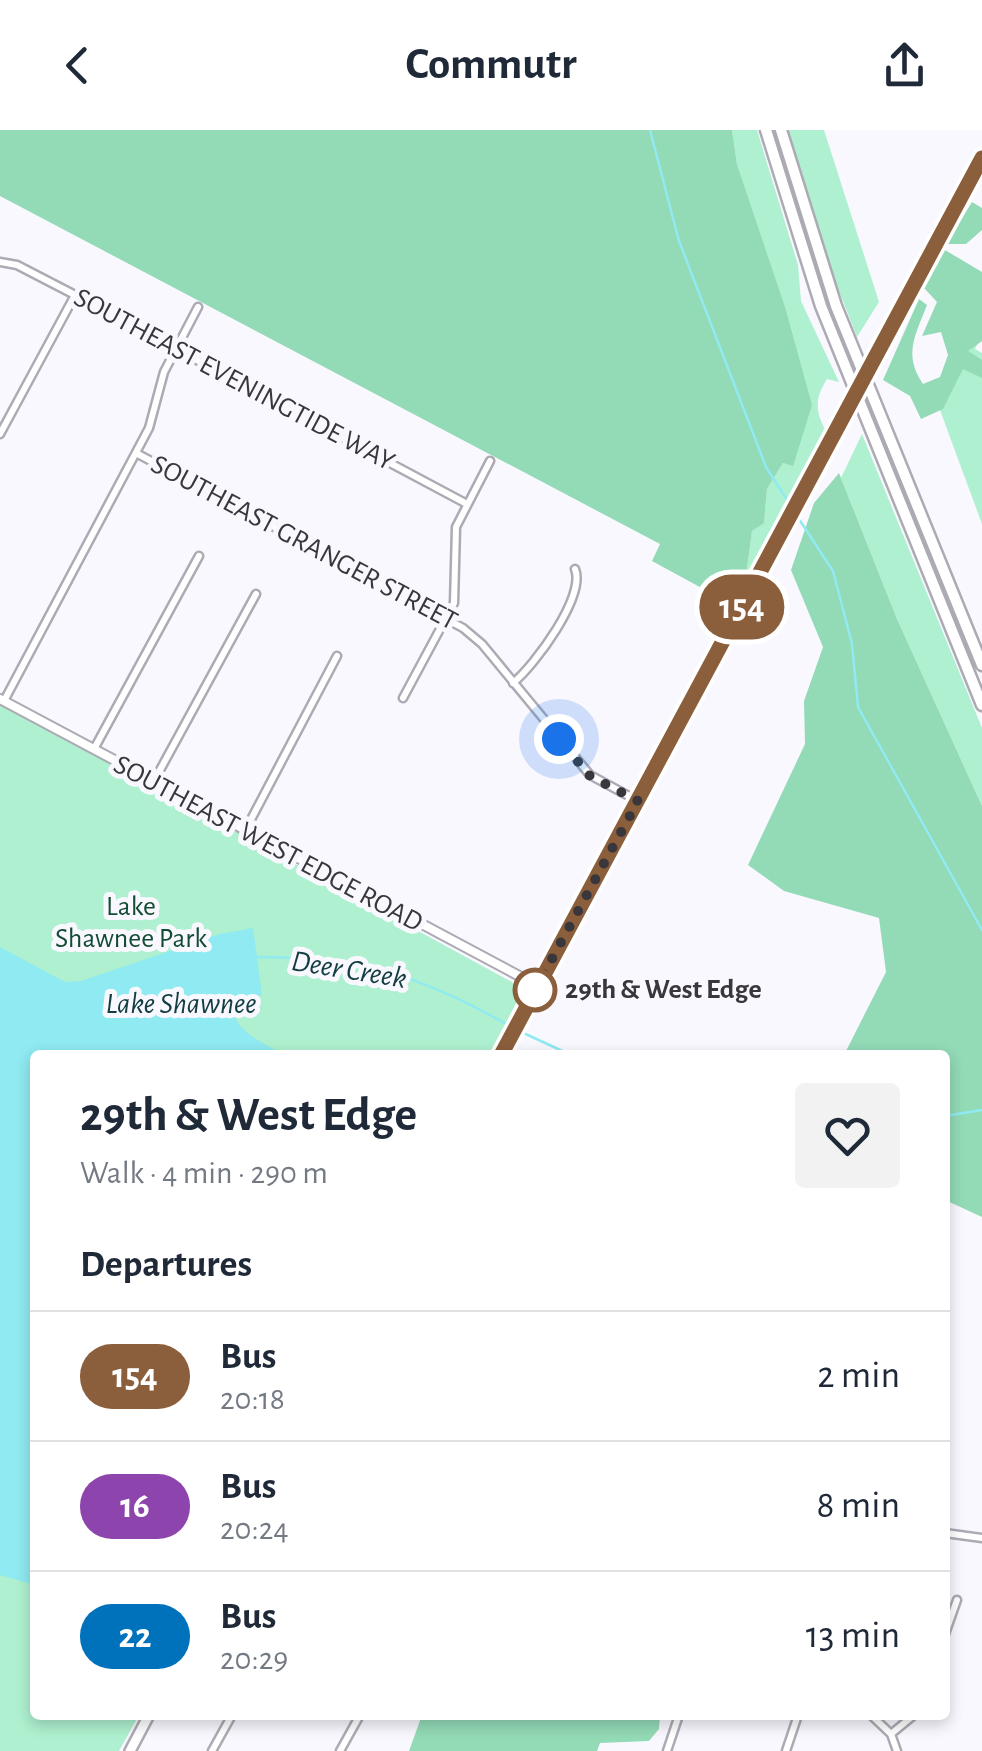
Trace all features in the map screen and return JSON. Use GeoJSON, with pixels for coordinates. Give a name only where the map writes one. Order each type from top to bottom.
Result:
{"type":"FeatureCollection","features":[{"type":"Feature","properties":{"kind":"highway"},"geometry":{"type":"LineString","coordinates":[[766,130],[820,306],[982,706]]}},
{"type":"Feature","properties":{"kind":"highway"},"geometry":{"type":"LineString","coordinates":[[780,130],[836,306],[982,665]]}},
{"type":"Feature","properties":{"kind":"main road"},"geometry":{"type":"LineString","coordinates":[[504,1050],[982,158]]}},
{"type":"Feature","properties":{"kind":"main road"},"geometry":{"type":"LineString","coordinates":[[130,1751],[146,1720]]}},
{"type":"Feature","properties":{"kind":"street","name":"SOUTHEAST EVENINGTIDE WAY"},"geometry":{"type":"LineString","coordinates":[[0,262],[17,265],[467,504]]}},
{"type":"Feature","properties":{"kind":"street"},"geometry":{"type":"LineString","coordinates":[[0,434],[74,295]]}},
{"type":"Feature","properties":{"kind":"street"},"geometry":{"type":"LineString","coordinates":[[2,700],[136,453],[152,420],[164,372],[198,307]]}},
{"type":"Feature","properties":{"kind":"street","name":"SOUTHEAST GRANGER STREET"},"geometry":{"type":"LineString","coordinates":[[136,453],[447,618],[482,644],[590,776],[638,801]]}},
{"type":"Feature","properties":{"kind":"street"},"geometry":{"type":"LineString","coordinates":[[404,698],[447,618],[458,589],[454,537],[490,461]]}},
{"type":"Feature","properties":{"kind":"street"},"geometry":{"type":"LineString","coordinates":[[94,749],[199,556]]}},
{"type":"Feature","properties":{"kind":"street"},"geometry":{"type":"LineString","coordinates":[[514,683],[544,650],[578,587],[575,570]]}},
{"type":"Feature","properties":{"kind":"street"},"geometry":{"type":"LineString","coordinates":[[154,782],[256,594]]}},
{"type":"Feature","properties":{"kind":"street"},"geometry":{"type":"LineString","coordinates":[[239,829],[246,827],[337,656]]}},
{"type":"Feature","properties":{"kind":"street","name":"SOUTHEAST WEST EDGE ROAD"},"geometry":{"type":"LineString","coordinates":[[2,700],[538,986]]}},
{"type":"Feature","properties":{"kind":"street"},"geometry":{"type":"LineString","coordinates":[[950,1533],[982,1538]]}},
{"type":"Feature","properties":{"kind":"street"},"geometry":{"type":"LineString","coordinates":[[950,1620],[957,1600]]}},
{"type":"Feature","properties":{"kind":"street"},"geometry":{"type":"LineString","coordinates":[[212,1751],[229,1720]]}},
{"type":"Feature","properties":{"kind":"street"},"geometry":{"type":"LineString","coordinates":[[340,1751],[357,1720]]}},
{"type":"Feature","properties":{"kind":"street"},"geometry":{"type":"LineString","coordinates":[[667,1751],[677,1720]]}},
{"type":"Feature","properties":{"kind":"street"},"geometry":{"type":"LineString","coordinates":[[786,1751],[796,1720]]}},
{"type":"Feature","properties":{"kind":"street"},"geometry":{"type":"LineString","coordinates":[[876,1720],[890,1734],[898,1751]]}},
{"type":"Feature","properties":{"kind":"street"},"geometry":{"type":"LineString","coordinates":[[890,1734],[908,1720]]}},
{"type":"Feature","properties":{"kind":"green space"},"geometry":{"type":"Polygon","coordinates":[[[0,130],[732,130],[737,164],[785,307],[812,405],[793,466],[783,463],[767,489],[764,523],[752,531],[746,576],[731,604],[652,561],[660,544],[0,196],[0,130]]]}},
{"type":"Feature","properties":{"kind":"green space"},"geometry":{"type":"Polygon","coordinates":[[[732,130],[757,130],[798,265],[801,301],[839,382],[827,379],[823,386],[818,404],[825,429],[746,576],[752,531],[764,522],[767,489],[783,463],[793,465],[785,308],[737,164],[732,130]]]}},
{"type":"Feature","properties":{"kind":"green space"},"geometry":{"type":"Polygon","coordinates":[[[788,130],[824,130],[879,302],[857,337],[821,245],[788,130]]]}},
{"type":"Feature","properties":{"kind":"green space"},"geometry":{"type":"Polygon","coordinates":[[[972,202],[982,208],[982,230],[966,244],[946,244],[972,202]]]}},
{"type":"Feature","properties":{"kind":"green space"},"geometry":{"type":"Polygon","coordinates":[[[945,250],[982,272],[982,341],[968,351],[982,360],[982,378],[963,369],[943,409],[921,419],[910,396],[883,380],[919,299],[927,305],[913,345],[914,364],[923,384],[940,377],[948,355],[941,332],[922,336],[937,302],[924,288],[945,250]]]}},
{"type":"Feature","properties":{"kind":"green space"},"geometry":{"type":"Polygon","coordinates":[[[979,317],[982,335],[975,349],[982,353],[982,524],[937,402],[979,317]]]}},
{"type":"Feature","properties":{"kind":"green space"},"geometry":{"type":"Polygon","coordinates":[[[862,434],[982,728],[982,806],[897,619],[841,478],[862,434]]]}},
{"type":"Feature","properties":{"kind":"green space"},"geometry":{"type":"Polygon","coordinates":[[[839,473],[897,619],[982,806],[982,1217],[950,1202],[950,1050],[847,1050],[886,972],[879,918],[784,891],[748,865],[805,744],[804,701],[823,647],[791,570],[814,503],[839,473]]]}},
{"type":"Feature","properties":{"kind":"green space","name":"Lake Shawnee Park"},"geometry":{"type":"Polygon","coordinates":[[[0,703],[512,982],[521,994],[521,1003],[515,1005],[494,1050],[30,1050],[30,1720],[136,1720],[119,1751],[0,1751],[0,703]]]}},
{"type":"Feature","properties":{"kind":"green space"},"geometry":{"type":"Polygon","coordinates":[[[420,1720],[660,1720],[659,1729],[649,1741],[600,1743],[597,1751],[409,1751],[420,1720]]]}},
{"type":"Feature","properties":{"kind":"water","name":"Lake Shawnee"},"geometry":{"type":"Polygon","coordinates":[[[253,928],[262,995],[236,1002],[234,1011],[241,1027],[275,1050],[30,1050],[30,1584],[0,1575],[0,947],[65,982],[81,981],[220,934],[253,928]]]}},
{"type":"Feature","properties":{"kind":"waterway"},"geometry":{"type":"LineString","coordinates":[[650,130],[679,241],[766,467],[791,506]]}},
{"type":"Feature","properties":{"kind":"waterway"},"geometry":{"type":"LineString","coordinates":[[795,513],[833,571],[852,644],[858,707],[982,930]]}},
{"type":"Feature","properties":{"kind":"waterway","name":"Deer Creek"},"geometry":{"type":"LineString","coordinates":[[257,957],[328,961],[389,972],[447,994],[510,1026]]}},
{"type":"Feature","properties":{"kind":"waterway","name":"Deer Creek"},"geometry":{"type":"LineString","coordinates":[[517,1030],[560,1050]]}},
{"type":"Feature","properties":{"kind":"waterway","name":"Deer Creek"},"geometry":{"type":"LineString","coordinates":[[950,1115],[982,1110]]}},
{"type":"Feature","properties":{"kind":"bus line","name":"154"},"geometry":{"type":"LineString","coordinates":[[503,1050],[982,158]]}},
{"type":"Feature","properties":{"kind":"place","name":"29th & West Edge"},"geometry":{"type":"Point","coordinates":[535,990]}},
{"type":"Feature","properties":{"kind":"route"},"geometry":{"type":"LineString","coordinates":[[535,990],[638,801],[590,776],[559,739]]}}]}
